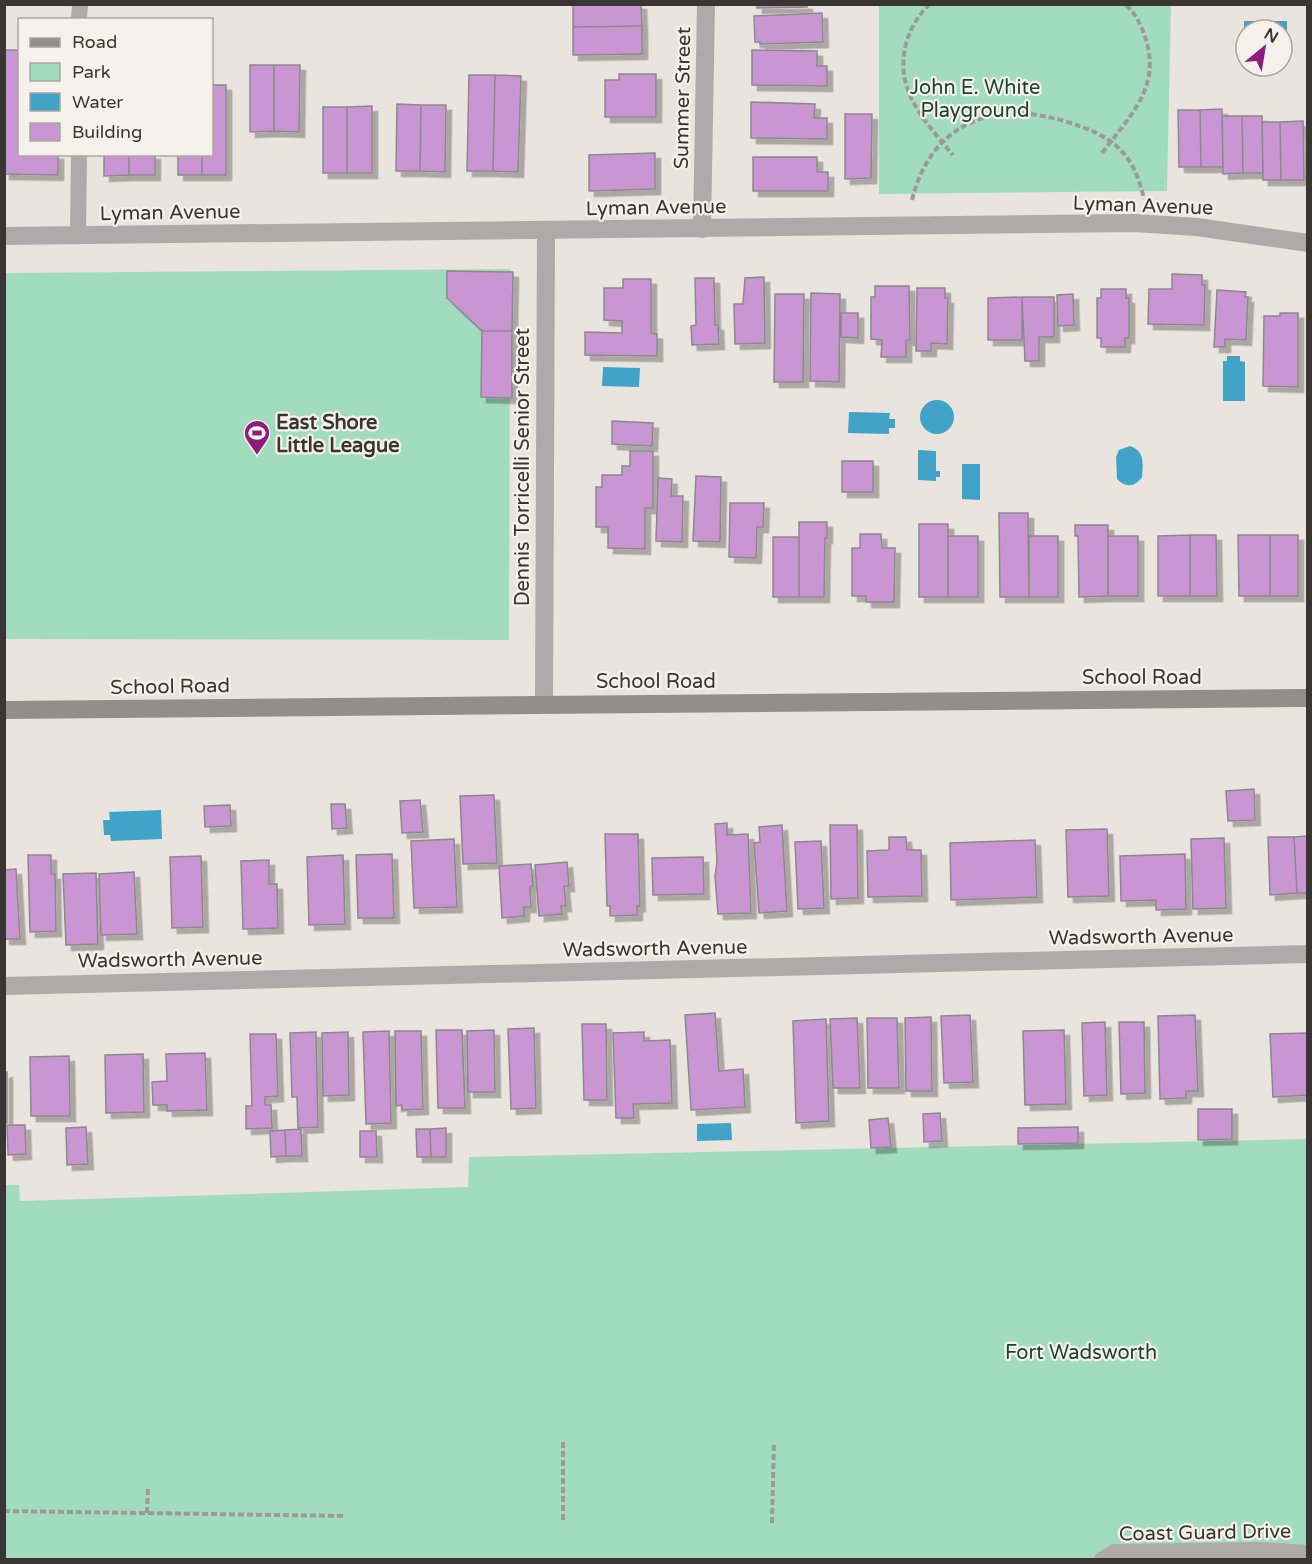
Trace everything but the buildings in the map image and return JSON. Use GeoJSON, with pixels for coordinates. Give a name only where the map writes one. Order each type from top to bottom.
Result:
{"type":"FeatureCollection","features":[{"type":"Feature","properties":{"kind":"main road","name":"School Road"},"geometry":{"type":"LineString","coordinates":[[4,711],[1308,698]]}},
{"type":"Feature","properties":{"kind":"street","name":"Summer Street"},"geometry":{"type":"LineString","coordinates":[[702,229],[706,4]]}},
{"type":"Feature","properties":{"kind":"street","name":"Lyman Avenue"},"geometry":{"type":"LineString","coordinates":[[4,236],[1135,224],[1197,227],[1308,243]]}},
{"type":"Feature","properties":{"kind":"street","name":"Dennis Torricelli Senior Street"},"geometry":{"type":"LineString","coordinates":[[544,704],[546,230]]}},
{"type":"Feature","properties":{"kind":"street","name":"Wadsworth Avenue"},"geometry":{"type":"LineString","coordinates":[[4,986],[1308,954]]}},
{"type":"Feature","properties":{"kind":"street","name":"Coast Guard Drive"},"geometry":{"type":"LineString","coordinates":[[1103,1560],[1115,1553],[1262,1551],[1308,1554]]}},
{"type":"Feature","properties":{"kind":"lane"},"geometry":{"type":"LineString","coordinates":[[78,235],[79,156]]}},
{"type":"Feature","properties":{"kind":"path"},"geometry":{"type":"LineString","coordinates":[[930,4],[915,22],[908,35],[903,58],[903,73],[908,93],[918,111],[953,155]]}},
{"type":"Feature","properties":{"kind":"path"},"geometry":{"type":"LineString","coordinates":[[1102,153],[1144,94],[1149,79],[1151,62],[1142,27],[1125,4]]}},
{"type":"Feature","properties":{"kind":"path"},"geometry":{"type":"LineString","coordinates":[[912,201],[916,182],[942,141],[967,125],[1008,112],[1026,112],[1054,118],[1081,126],[1111,141],[1128,156],[1144,200]]}},
{"type":"Feature","properties":{"kind":"path"},"geometry":{"type":"LineString","coordinates":[[563,1439],[563,1520]]}},
{"type":"Feature","properties":{"kind":"path"},"geometry":{"type":"LineString","coordinates":[[772,1523],[774,1442]]}},
{"type":"Feature","properties":{"kind":"path"},"geometry":{"type":"LineString","coordinates":[[147,1514],[148,1487]]}},
{"type":"Feature","properties":{"kind":"path"},"geometry":{"type":"LineString","coordinates":[[4,1511],[346,1516]]}},
{"type":"Feature","properties":{"kind":"green space","name":"John E. White Playground"},"geometry":{"type":"Polygon","coordinates":[[[879,5],[1171,5],[1167,191],[879,194],[879,5]]]}},
{"type":"Feature","properties":{"kind":"green space","name":"East Shore Little League"},"geometry":{"type":"Polygon","coordinates":[[[510,269],[509,640],[5,639],[4,273],[510,269]]]}},
{"type":"Feature","properties":{"kind":"green space","name":"Fort Wadsworth"},"geometry":{"type":"Polygon","coordinates":[[[1307,1139],[1307,1559],[5,1559],[4,1185],[19,1185],[20,1201],[468,1187],[469,1157],[1307,1139]]]}},
{"type":"Feature","properties":{"kind":"water"},"geometry":{"type":"Polygon","coordinates":[[[1227,356],[1240,356],[1240,361],[1245,362],[1245,401],[1223,401],[1223,361],[1227,361],[1227,356]]]}},
{"type":"Feature","properties":{"kind":"water"},"geometry":{"type":"Polygon","coordinates":[[[603,367],[640,368],[639,387],[602,386],[603,367]]]}},
{"type":"Feature","properties":{"kind":"water"},"geometry":{"type":"Polygon","coordinates":[[[937,400],[949,405],[954,417],[949,429],[937,434],[925,429],[920,417],[925,405],[937,400]]]}},
{"type":"Feature","properties":{"kind":"water"},"geometry":{"type":"Polygon","coordinates":[[[849,412],[890,413],[889,419],[895,419],[895,428],[889,428],[889,434],[848,433],[849,412]]]}},
{"type":"Feature","properties":{"kind":"water"},"geometry":{"type":"Polygon","coordinates":[[[1130,446],[1141,454],[1143,467],[1142,477],[1130,485],[1117,479],[1116,457],[1119,450],[1130,446]]]}},
{"type":"Feature","properties":{"kind":"water"},"geometry":{"type":"Polygon","coordinates":[[[918,450],[936,451],[936,471],[940,471],[940,477],[936,477],[936,481],[918,480],[918,450]]]}},
{"type":"Feature","properties":{"kind":"water"},"geometry":{"type":"Polygon","coordinates":[[[962,464],[980,464],[980,500],[962,499],[962,464]]]}},
{"type":"Feature","properties":{"kind":"water"},"geometry":{"type":"Polygon","coordinates":[[[161,810],[162,839],[111,841],[110,835],[104,835],[103,820],[110,820],[109,812],[161,810]]]}},
{"type":"Feature","properties":{"kind":"water"},"geometry":{"type":"Polygon","coordinates":[[[731,1123],[732,1140],[697,1141],[697,1124],[731,1123]]]}},
{"type":"Feature","properties":{"kind":"place","name":"East Shore Little League"},"geometry":{"type":"Point","coordinates":[257,456]}}]}
